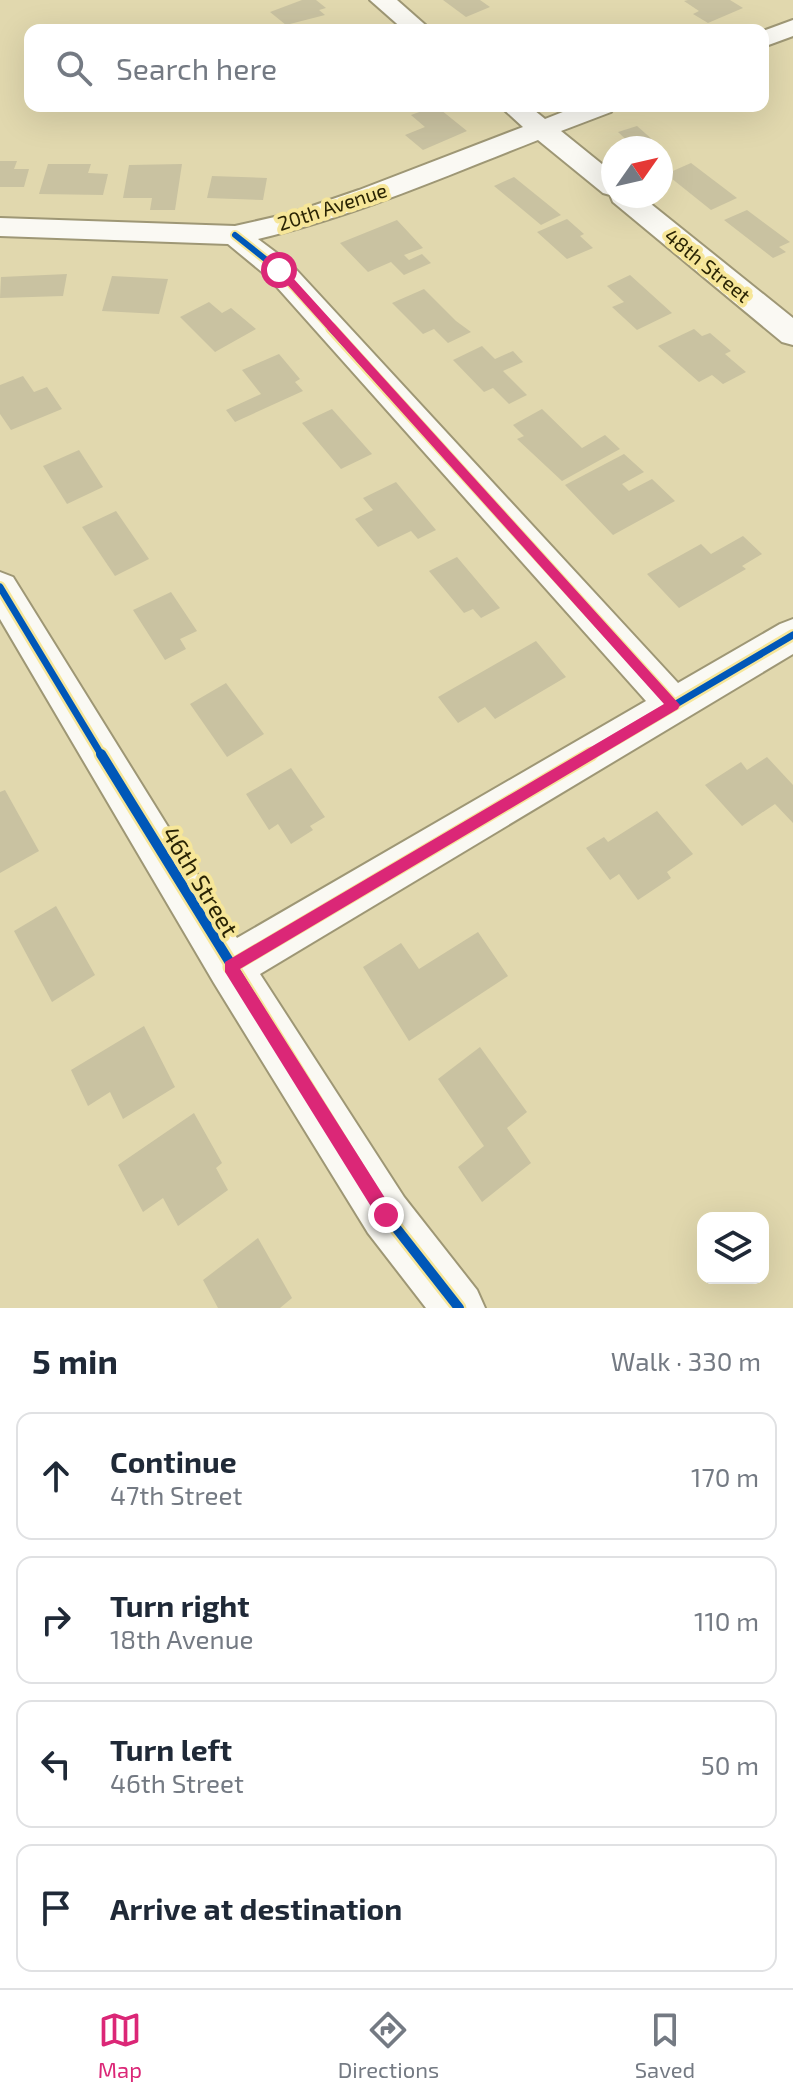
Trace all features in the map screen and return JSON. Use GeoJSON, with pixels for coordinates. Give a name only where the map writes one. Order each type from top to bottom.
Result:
{"type":"FeatureCollection","features":[{"type":"Feature","properties":{"kind":"street"},"geometry":{"type":"LineString","coordinates":[[382,0],[412,24]]}},
{"type":"Feature","properties":{"kind":"street"},"geometry":{"type":"LineString","coordinates":[[769,37],[793,27]]}},
{"type":"Feature","properties":{"kind":"street"},"geometry":{"type":"LineString","coordinates":[[520,112],[601,177]]}},
{"type":"Feature","properties":{"kind":"street","name":"20th Avenue"},"geometry":{"type":"LineString","coordinates":[[0,227],[235,235],[299,220],[587,112]]}},
{"type":"Feature","properties":{"kind":"street","name":"48th Street"},"geometry":{"type":"LineString","coordinates":[[638,208],[793,334]]}},
{"type":"Feature","properties":{"kind":"street"},"geometry":{"type":"LineString","coordinates":[[235,235],[279,270],[674,705]]}},
{"type":"Feature","properties":{"kind":"street","name":"46th Street"},"geometry":{"type":"LineString","coordinates":[[0,587],[230,967],[386,1215],[459,1308]]}},
{"type":"Feature","properties":{"kind":"street"},"geometry":{"type":"LineString","coordinates":[[230,967],[793,635]]}},
{"type":"Feature","properties":{"kind":"building"},"geometry":{"type":"Polygon","coordinates":[[[302,0],[316,0],[326,8],[319,10],[325,15],[290,24],[285,24],[270,12],[302,0]]]}},
{"type":"Feature","properties":{"kind":"building"},"geometry":{"type":"Polygon","coordinates":[[[443,0],[480,0],[490,7],[466,17],[443,0]]]}},
{"type":"Feature","properties":{"kind":"building"},"geometry":{"type":"Polygon","coordinates":[[[730,0],[743,8],[708,23],[693,14],[699,11],[684,1],[730,0]]]}},
{"type":"Feature","properties":{"kind":"building"},"geometry":{"type":"Polygon","coordinates":[[[443,112],[467,131],[423,150],[405,135],[425,127],[411,115],[443,112]]]}},
{"type":"Feature","properties":{"kind":"building"},"geometry":{"type":"Polygon","coordinates":[[[637,126],[648,136],[622,136],[618,132],[637,126]]]}},
{"type":"Feature","properties":{"kind":"building"},"geometry":{"type":"Polygon","coordinates":[[[0,161],[17,161],[14,169],[29,169],[24,187],[0,187],[0,161]]]}},
{"type":"Feature","properties":{"kind":"building"},"geometry":{"type":"Polygon","coordinates":[[[691,163],[737,198],[711,210],[673,180],[673,171],[691,163]]]}},
{"type":"Feature","properties":{"kind":"building"},"geometry":{"type":"Polygon","coordinates":[[[48,164],[91,164],[88,173],[108,174],[103,195],[39,194],[48,164]]]}},
{"type":"Feature","properties":{"kind":"building"},"geometry":{"type":"Polygon","coordinates":[[[182,164],[175,210],[150,210],[152,198],[123,198],[129,165],[182,164]]]}},
{"type":"Feature","properties":{"kind":"building"},"geometry":{"type":"Polygon","coordinates":[[[212,176],[267,178],[263,200],[207,198],[212,176]]]}},
{"type":"Feature","properties":{"kind":"building"},"geometry":{"type":"Polygon","coordinates":[[[514,177],[561,215],[541,225],[494,186],[514,177]]]}},
{"type":"Feature","properties":{"kind":"building"},"geometry":{"type":"Polygon","coordinates":[[[747,210],[790,242],[779,247],[786,252],[773,258],[724,220],[747,210]]]}},
{"type":"Feature","properties":{"kind":"building"},"geometry":{"type":"Polygon","coordinates":[[[567,219],[584,234],[580,236],[593,248],[567,259],[537,232],[567,219]]]}},
{"type":"Feature","properties":{"kind":"building"},"geometry":{"type":"Polygon","coordinates":[[[397,220],[423,248],[404,255],[409,260],[422,254],[431,263],[404,275],[391,262],[368,272],[340,243],[397,220]]]}},
{"type":"Feature","properties":{"kind":"building"},"geometry":{"type":"Polygon","coordinates":[[[67,274],[63,296],[0,298],[1,277],[67,274]]]}},
{"type":"Feature","properties":{"kind":"building"},"geometry":{"type":"Polygon","coordinates":[[[630,275],[672,313],[637,330],[612,307],[624,302],[607,286],[630,275]]]}},
{"type":"Feature","properties":{"kind":"building"},"geometry":{"type":"Polygon","coordinates":[[[112,276],[168,279],[159,314],[102,311],[112,276]]]}},
{"type":"Feature","properties":{"kind":"building"},"geometry":{"type":"Polygon","coordinates":[[[424,289],[471,332],[448,343],[434,329],[423,334],[392,303],[424,289]]]}},
{"type":"Feature","properties":{"kind":"building"},"geometry":{"type":"Polygon","coordinates":[[[209,302],[222,313],[231,308],[256,329],[215,352],[180,317],[209,302]]]}},
{"type":"Feature","properties":{"kind":"building"},"geometry":{"type":"Polygon","coordinates":[[[694,329],[702,336],[710,333],[731,351],[725,354],[746,372],[723,384],[712,375],[699,382],[658,346],[694,329]]]}},
{"type":"Feature","properties":{"kind":"building"},"geometry":{"type":"Polygon","coordinates":[[[482,346],[495,359],[513,351],[523,362],[503,371],[527,395],[509,404],[493,388],[484,392],[453,360],[482,346]]]}},
{"type":"Feature","properties":{"kind":"building"},"geometry":{"type":"Polygon","coordinates":[[[279,354],[300,379],[295,382],[303,391],[235,422],[226,410],[261,394],[242,370],[279,354]]]}},
{"type":"Feature","properties":{"kind":"building"},"geometry":{"type":"Polygon","coordinates":[[[23,376],[34,392],[47,387],[62,409],[11,430],[0,414],[0,385],[23,376]]]}},
{"type":"Feature","properties":{"kind":"building"},"geometry":{"type":"Polygon","coordinates":[[[332,409],[372,454],[341,469],[302,423],[332,409]]]}},
{"type":"Feature","properties":{"kind":"building"},"geometry":{"type":"Polygon","coordinates":[[[542,409],[582,448],[605,435],[620,449],[562,481],[517,439],[524,436],[513,425],[542,409]]]}},
{"type":"Feature","properties":{"kind":"building"},"geometry":{"type":"Polygon","coordinates":[[[79,450],[103,487],[67,504],[43,466],[79,450]]]}},
{"type":"Feature","properties":{"kind":"building"},"geometry":{"type":"Polygon","coordinates":[[[624,454],[644,472],[622,484],[629,491],[652,479],[675,501],[613,535],[565,485],[624,454]]]}},
{"type":"Feature","properties":{"kind":"building"},"geometry":{"type":"Polygon","coordinates":[[[396,482],[436,530],[418,539],[411,531],[378,547],[355,519],[373,510],[363,498],[396,482]]]}},
{"type":"Feature","properties":{"kind":"building"},"geometry":{"type":"Polygon","coordinates":[[[116,511],[149,559],[115,576],[82,527],[116,511]]]}},
{"type":"Feature","properties":{"kind":"building"},"geometry":{"type":"Polygon","coordinates":[[[743,536],[762,554],[742,566],[746,569],[679,608],[647,574],[701,544],[711,554],[743,536]]]}},
{"type":"Feature","properties":{"kind":"building"},"geometry":{"type":"Polygon","coordinates":[[[457,557],[500,608],[481,618],[473,609],[464,613],[429,571],[457,557]]]}},
{"type":"Feature","properties":{"kind":"building"},"geometry":{"type":"Polygon","coordinates":[[[171,592],[197,631],[180,639],[186,649],[165,660],[133,610],[171,592]]]}},
{"type":"Feature","properties":{"kind":"building"},"geometry":{"type":"Polygon","coordinates":[[[536,641],[566,677],[495,719],[485,707],[458,723],[438,697],[536,641]]]}},
{"type":"Feature","properties":{"kind":"building"},"geometry":{"type":"Polygon","coordinates":[[[226,683],[264,734],[227,757],[190,704],[226,683]]]}},
{"type":"Feature","properties":{"kind":"building"},"geometry":{"type":"Polygon","coordinates":[[[767,757],[793,785],[793,823],[775,804],[742,826],[705,785],[741,762],[747,770],[767,757]]]}},
{"type":"Feature","properties":{"kind":"building"},"geometry":{"type":"Polygon","coordinates":[[[291,768],[325,817],[310,826],[313,830],[291,844],[278,824],[269,830],[246,794],[291,768]]]}},
{"type":"Feature","properties":{"kind":"building"},"geometry":{"type":"Polygon","coordinates":[[[5,790],[39,851],[0,873],[0,792],[5,790]]]}},
{"type":"Feature","properties":{"kind":"building"},"geometry":{"type":"Polygon","coordinates":[[[657,811],[693,854],[667,872],[671,878],[638,900],[619,874],[610,880],[586,848],[604,837],[608,842],[657,811]]]}},
{"type":"Feature","properties":{"kind":"building"},"geometry":{"type":"Polygon","coordinates":[[[56,906],[95,975],[52,1002],[14,931],[56,906]]]}},
{"type":"Feature","properties":{"kind":"building"},"geometry":{"type":"Polygon","coordinates":[[[478,932],[508,976],[409,1041],[363,967],[401,943],[419,969],[478,932]]]}},
{"type":"Feature","properties":{"kind":"building"},"geometry":{"type":"Polygon","coordinates":[[[144,1026],[175,1087],[123,1119],[110,1092],[88,1106],[71,1070],[144,1026]]]}},
{"type":"Feature","properties":{"kind":"building"},"geometry":{"type":"Polygon","coordinates":[[[480,1047],[527,1112],[507,1128],[531,1163],[482,1202],[458,1167],[484,1146],[438,1079],[480,1047]]]}},
{"type":"Feature","properties":{"kind":"building"},"geometry":{"type":"Polygon","coordinates":[[[194,1113],[222,1163],[216,1168],[228,1190],[178,1226],[163,1198],[143,1212],[118,1165],[194,1113]]]}},
{"type":"Feature","properties":{"kind":"building"},"geometry":{"type":"Polygon","coordinates":[[[258,1238],[292,1298],[280,1308],[218,1308],[203,1280],[258,1238]]]}},
{"type":"Feature","properties":{"kind":"cycle path"},"geometry":{"type":"LineString","coordinates":[[235,235],[279,270],[674,705]]}},
{"type":"Feature","properties":{"kind":"cycle path"},"geometry":{"type":"LineString","coordinates":[[0,587],[230,967],[386,1215],[459,1308]]}},
{"type":"Feature","properties":{"kind":"cycle path"},"geometry":{"type":"LineString","coordinates":[[230,967],[793,635]]}},
{"type":"Feature","properties":{"kind":"route"},"geometry":{"type":"LineString","coordinates":[[279,270],[674,705],[230,967],[386,1215]]}}]}
